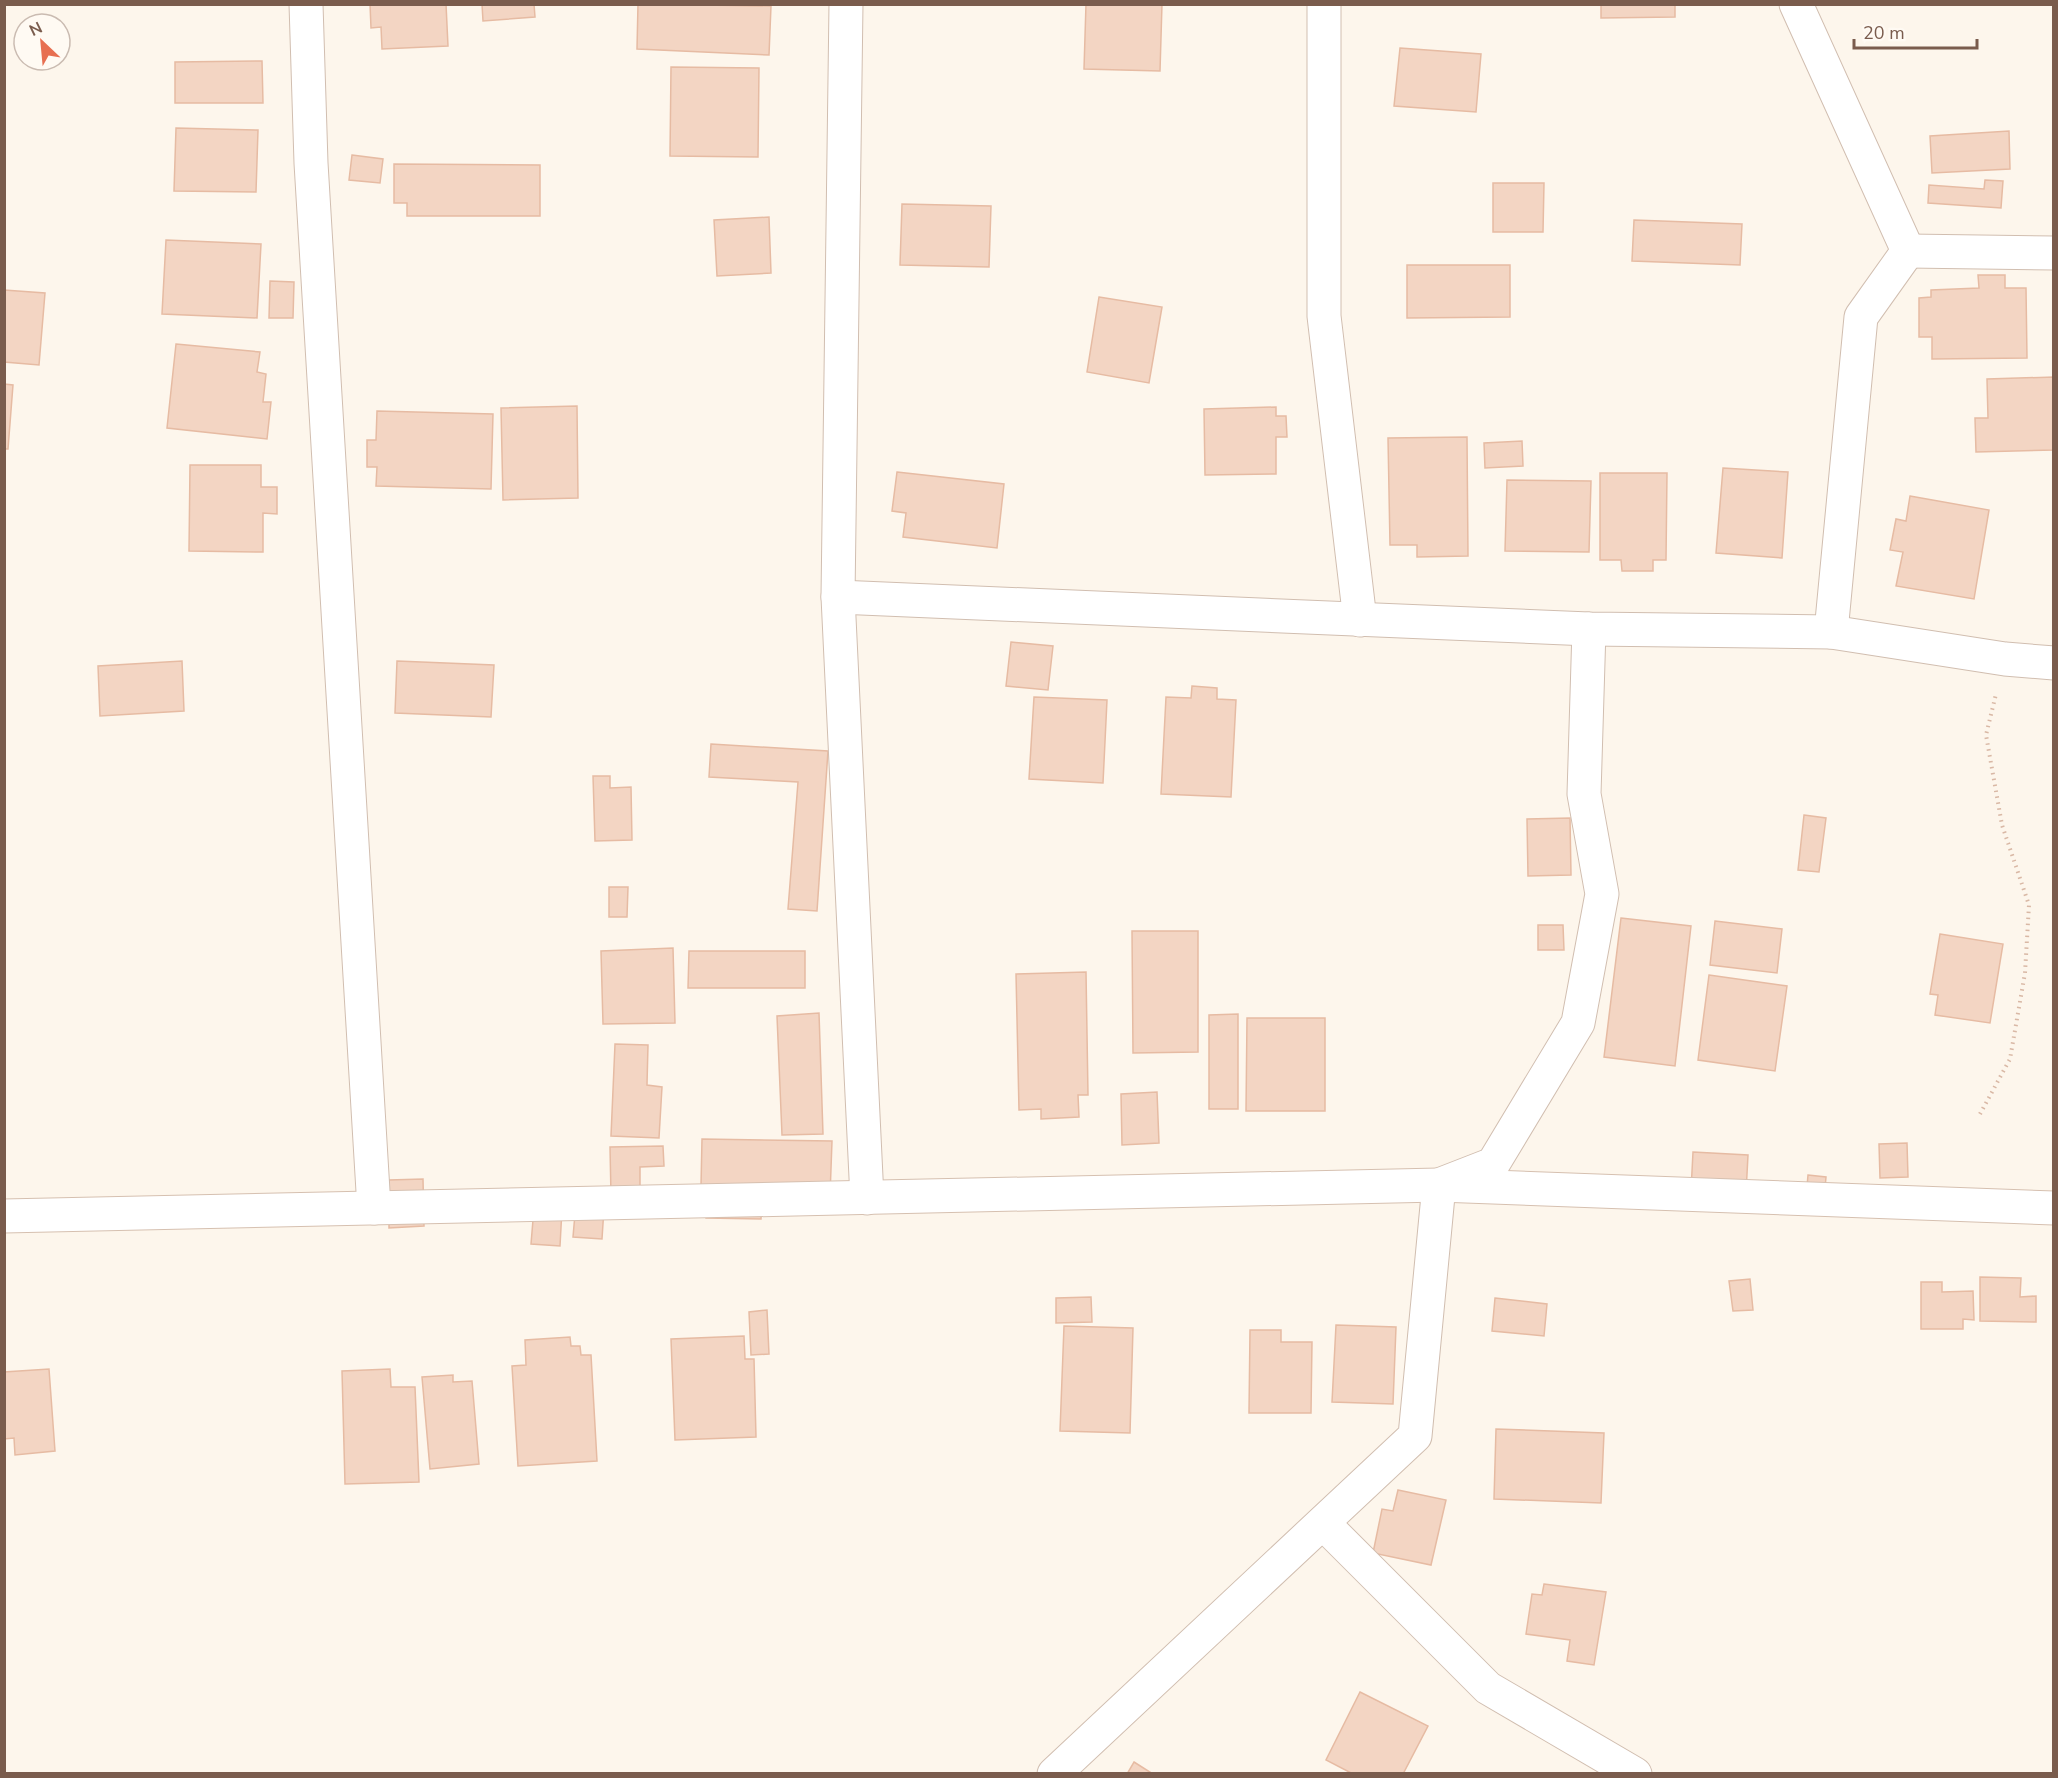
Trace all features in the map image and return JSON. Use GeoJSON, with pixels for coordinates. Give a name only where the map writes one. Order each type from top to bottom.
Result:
{"type":"FeatureCollection","features":[{"type":"Feature","properties":{"kind":"street"},"geometry":{"type":"LineString","coordinates":[[306,4],[311,163],[374,1208]]}},
{"type":"Feature","properties":{"kind":"street"},"geometry":{"type":"LineString","coordinates":[[846,4],[838,597],[867,1198]]}},
{"type":"Feature","properties":{"kind":"street"},"geometry":{"type":"LineString","coordinates":[[1324,4],[1324,316],[1360,621]]}},
{"type":"Feature","properties":{"kind":"street"},"geometry":{"type":"LineString","coordinates":[[1796,4],[1908,251]]}},
{"type":"Feature","properties":{"kind":"street"},"geometry":{"type":"LineString","coordinates":[[1908,251],[2054,253]]}},
{"type":"Feature","properties":{"kind":"street"},"geometry":{"type":"LineString","coordinates":[[1831,632],[1861,317],[1908,251]]}},
{"type":"Feature","properties":{"kind":"street"},"geometry":{"type":"LineString","coordinates":[[838,597],[1360,621],[1589,629],[1831,632],[2005,659],[2054,663]]}},
{"type":"Feature","properties":{"kind":"street"},"geometry":{"type":"LineString","coordinates":[[1439,1185],[1493,1164],[1578,1023],[1602,894],[1584,794],[1589,629]]}},
{"type":"Feature","properties":{"kind":"street"},"geometry":{"type":"LineString","coordinates":[[4,1216],[1439,1185],[2054,1209]]}},
{"type":"Feature","properties":{"kind":"street"},"geometry":{"type":"LineString","coordinates":[[1054,1773],[1415,1436],[1439,1185]]}},
{"type":"Feature","properties":{"kind":"street"},"geometry":{"type":"LineString","coordinates":[[1323,1523],[1488,1688],[1635,1773]]}},
{"type":"Feature","properties":{"kind":"path"},"geometry":{"type":"LineString","coordinates":[[1980,1113],[2010,1059],[2025,973],[2028,927],[2029,905],[2002,825],[1986,735],[2005,659]]}},
{"type":"Feature","properties":{"kind":"building"},"geometry":{"type":"Polygon","coordinates":[[[370,4],[446,4],[448,46],[382,49],[381,27],[371,28],[370,4]]]}},
{"type":"Feature","properties":{"kind":"building"},"geometry":{"type":"Polygon","coordinates":[[[482,4],[534,4],[535,17],[483,21],[482,4]]]}},
{"type":"Feature","properties":{"kind":"building"},"geometry":{"type":"Polygon","coordinates":[[[638,4],[771,6],[769,55],[637,49],[638,4]]]}},
{"type":"Feature","properties":{"kind":"building"},"geometry":{"type":"Polygon","coordinates":[[[1086,4],[1162,4],[1160,71],[1084,69],[1086,4]]]}},
{"type":"Feature","properties":{"kind":"building"},"geometry":{"type":"Polygon","coordinates":[[[1601,4],[1675,4],[1675,17],[1601,18],[1601,4]]]}},
{"type":"Feature","properties":{"kind":"building"},"geometry":{"type":"Polygon","coordinates":[[[1400,48],[1481,54],[1476,112],[1394,106],[1400,48]]]}},
{"type":"Feature","properties":{"kind":"building"},"geometry":{"type":"Polygon","coordinates":[[[262,61],[263,103],[175,103],[175,62],[262,61]]]}},
{"type":"Feature","properties":{"kind":"building"},"geometry":{"type":"Polygon","coordinates":[[[671,67],[759,68],[758,157],[670,156],[671,67]]]}},
{"type":"Feature","properties":{"kind":"building"},"geometry":{"type":"Polygon","coordinates":[[[176,128],[258,130],[256,192],[174,191],[176,128]]]}},
{"type":"Feature","properties":{"kind":"building"},"geometry":{"type":"Polygon","coordinates":[[[2009,131],[2010,169],[1932,173],[1930,136],[2009,131]]]}},
{"type":"Feature","properties":{"kind":"building"},"geometry":{"type":"Polygon","coordinates":[[[352,155],[383,159],[380,183],[349,180],[352,155]]]}},
{"type":"Feature","properties":{"kind":"building"},"geometry":{"type":"Polygon","coordinates":[[[394,164],[540,165],[540,216],[407,216],[407,203],[394,203],[394,164]]]}},
{"type":"Feature","properties":{"kind":"building"},"geometry":{"type":"Polygon","coordinates":[[[1985,180],[2003,181],[2001,208],[1928,203],[1929,185],[1984,189],[1985,180]]]}},
{"type":"Feature","properties":{"kind":"building"},"geometry":{"type":"Polygon","coordinates":[[[1493,183],[1544,183],[1543,232],[1493,232],[1493,183]]]}},
{"type":"Feature","properties":{"kind":"building"},"geometry":{"type":"Polygon","coordinates":[[[902,204],[991,206],[989,267],[900,265],[902,204]]]}},
{"type":"Feature","properties":{"kind":"building"},"geometry":{"type":"Polygon","coordinates":[[[769,217],[771,273],[717,276],[714,220],[769,217]]]}},
{"type":"Feature","properties":{"kind":"building"},"geometry":{"type":"Polygon","coordinates":[[[1634,220],[1742,224],[1740,265],[1632,261],[1634,220]]]}},
{"type":"Feature","properties":{"kind":"building"},"geometry":{"type":"Polygon","coordinates":[[[166,240],[261,244],[257,318],[162,314],[166,240]]]}},
{"type":"Feature","properties":{"kind":"building"},"geometry":{"type":"Polygon","coordinates":[[[1407,265],[1510,265],[1510,317],[1407,318],[1407,265]]]}},
{"type":"Feature","properties":{"kind":"building"},"geometry":{"type":"Polygon","coordinates":[[[1978,275],[2005,275],[2005,288],[2026,288],[2027,358],[1932,359],[1932,337],[1919,337],[1919,298],[1931,297],[1931,290],[1979,288],[1978,275]]]}},
{"type":"Feature","properties":{"kind":"building"},"geometry":{"type":"Polygon","coordinates":[[[270,281],[294,282],[293,318],[269,318],[270,281]]]}},
{"type":"Feature","properties":{"kind":"building"},"geometry":{"type":"Polygon","coordinates":[[[4,290],[45,293],[39,365],[4,362],[4,290]]]}},
{"type":"Feature","properties":{"kind":"building"},"geometry":{"type":"Polygon","coordinates":[[[1099,297],[1162,307],[1149,383],[1087,372],[1099,297]]]}},
{"type":"Feature","properties":{"kind":"building"},"geometry":{"type":"Polygon","coordinates":[[[176,344],[260,352],[257,372],[266,374],[263,402],[271,402],[267,439],[167,428],[176,344]]]}},
{"type":"Feature","properties":{"kind":"building"},"geometry":{"type":"Polygon","coordinates":[[[2054,377],[2054,450],[1976,452],[1975,418],[1988,418],[1987,379],[2054,377]]]}},
{"type":"Feature","properties":{"kind":"building"},"geometry":{"type":"Polygon","coordinates":[[[4,384],[13,385],[8,449],[4,449],[4,384]]]}},
{"type":"Feature","properties":{"kind":"building"},"geometry":{"type":"Polygon","coordinates":[[[577,406],[578,498],[503,500],[501,408],[577,406]]]}},
{"type":"Feature","properties":{"kind":"building"},"geometry":{"type":"Polygon","coordinates":[[[1276,407],[1276,416],[1286,416],[1287,437],[1276,437],[1276,474],[1205,475],[1204,409],[1276,407]]]}},
{"type":"Feature","properties":{"kind":"building"},"geometry":{"type":"Polygon","coordinates":[[[377,411],[493,414],[491,489],[376,486],[377,467],[367,467],[367,440],[376,440],[377,411]]]}},
{"type":"Feature","properties":{"kind":"building"},"geometry":{"type":"Polygon","coordinates":[[[1467,437],[1468,556],[1417,557],[1417,545],[1390,545],[1388,438],[1467,437]]]}},
{"type":"Feature","properties":{"kind":"building"},"geometry":{"type":"Polygon","coordinates":[[[1522,441],[1523,466],[1485,468],[1484,443],[1522,441]]]}},
{"type":"Feature","properties":{"kind":"building"},"geometry":{"type":"Polygon","coordinates":[[[190,465],[261,465],[261,487],[277,487],[277,514],[263,513],[263,552],[189,551],[190,465]]]}},
{"type":"Feature","properties":{"kind":"building"},"geometry":{"type":"Polygon","coordinates":[[[1723,468],[1788,472],[1782,558],[1716,553],[1723,468]]]}},
{"type":"Feature","properties":{"kind":"building"},"geometry":{"type":"Polygon","coordinates":[[[897,472],[1004,484],[997,548],[903,537],[906,513],[892,511],[897,472]]]}},
{"type":"Feature","properties":{"kind":"building"},"geometry":{"type":"Polygon","coordinates":[[[1600,473],[1667,473],[1666,560],[1653,560],[1653,571],[1622,571],[1621,560],[1600,560],[1600,473]]]}},
{"type":"Feature","properties":{"kind":"building"},"geometry":{"type":"Polygon","coordinates":[[[1507,480],[1591,481],[1589,552],[1505,551],[1507,480]]]}},
{"type":"Feature","properties":{"kind":"building"},"geometry":{"type":"Polygon","coordinates":[[[1910,496],[1989,510],[1974,599],[1896,586],[1903,552],[1890,550],[1896,519],[1906,521],[1910,496]]]}},
{"type":"Feature","properties":{"kind":"building"},"geometry":{"type":"Polygon","coordinates":[[[1011,642],[1053,646],[1048,690],[1006,686],[1011,642]]]}},
{"type":"Feature","properties":{"kind":"building"},"geometry":{"type":"Polygon","coordinates":[[[182,661],[184,711],[100,716],[98,666],[182,661]]]}},
{"type":"Feature","properties":{"kind":"building"},"geometry":{"type":"Polygon","coordinates":[[[397,661],[494,665],[491,717],[395,713],[397,661]]]}},
{"type":"Feature","properties":{"kind":"building"},"geometry":{"type":"Polygon","coordinates":[[[1192,686],[1217,688],[1217,699],[1236,700],[1231,797],[1161,794],[1166,697],[1191,698],[1192,686]]]}},
{"type":"Feature","properties":{"kind":"building"},"geometry":{"type":"Polygon","coordinates":[[[1034,697],[1107,700],[1103,783],[1029,779],[1034,697]]]}},
{"type":"Feature","properties":{"kind":"building"},"geometry":{"type":"Polygon","coordinates":[[[711,744],[828,751],[817,911],[788,909],[798,782],[709,777],[711,744]]]}},
{"type":"Feature","properties":{"kind":"building"},"geometry":{"type":"Polygon","coordinates":[[[593,776],[610,776],[610,788],[631,787],[632,840],[595,841],[593,776]]]}},
{"type":"Feature","properties":{"kind":"building"},"geometry":{"type":"Polygon","coordinates":[[[1804,815],[1826,818],[1819,872],[1798,870],[1804,815]]]}},
{"type":"Feature","properties":{"kind":"building"},"geometry":{"type":"Polygon","coordinates":[[[1570,818],[1571,875],[1528,876],[1527,819],[1570,818]]]}},
{"type":"Feature","properties":{"kind":"building"},"geometry":{"type":"Polygon","coordinates":[[[609,887],[628,887],[627,917],[609,917],[609,887]]]}},
{"type":"Feature","properties":{"kind":"building"},"geometry":{"type":"Polygon","coordinates":[[[1621,918],[1691,926],[1675,1066],[1604,1057],[1621,918]]]}},
{"type":"Feature","properties":{"kind":"building"},"geometry":{"type":"Polygon","coordinates":[[[1715,921],[1782,929],[1777,973],[1710,965],[1715,921]]]}},
{"type":"Feature","properties":{"kind":"building"},"geometry":{"type":"Polygon","coordinates":[[[1538,925],[1563,925],[1564,950],[1538,950],[1538,925]]]}},
{"type":"Feature","properties":{"kind":"building"},"geometry":{"type":"Polygon","coordinates":[[[1132,931],[1198,931],[1198,1052],[1133,1053],[1132,931]]]}},
{"type":"Feature","properties":{"kind":"building"},"geometry":{"type":"Polygon","coordinates":[[[1940,934],[2003,944],[1990,1023],[1935,1015],[1938,995],[1930,994],[1940,934]]]}},
{"type":"Feature","properties":{"kind":"building"},"geometry":{"type":"Polygon","coordinates":[[[673,948],[675,1023],[603,1024],[601,951],[673,948]]]}},
{"type":"Feature","properties":{"kind":"building"},"geometry":{"type":"Polygon","coordinates":[[[689,951],[805,951],[805,988],[688,988],[689,951]]]}},
{"type":"Feature","properties":{"kind":"building"},"geometry":{"type":"Polygon","coordinates":[[[1086,972],[1088,1095],[1078,1095],[1079,1117],[1041,1119],[1041,1109],[1019,1110],[1016,974],[1086,972]]]}},
{"type":"Feature","properties":{"kind":"building"},"geometry":{"type":"Polygon","coordinates":[[[1709,975],[1787,986],[1775,1071],[1698,1060],[1709,975]]]}},
{"type":"Feature","properties":{"kind":"building"},"geometry":{"type":"Polygon","coordinates":[[[819,1013],[823,1134],[782,1135],[777,1016],[819,1013]]]}},
{"type":"Feature","properties":{"kind":"building"},"geometry":{"type":"Polygon","coordinates":[[[1238,1014],[1238,1109],[1209,1109],[1209,1015],[1238,1014]]]}},
{"type":"Feature","properties":{"kind":"building"},"geometry":{"type":"Polygon","coordinates":[[[1247,1018],[1325,1018],[1325,1111],[1246,1111],[1247,1018]]]}},
{"type":"Feature","properties":{"kind":"building"},"geometry":{"type":"Polygon","coordinates":[[[615,1044],[648,1045],[647,1085],[662,1087],[659,1138],[611,1136],[615,1044]]]}},
{"type":"Feature","properties":{"kind":"building"},"geometry":{"type":"Polygon","coordinates":[[[1157,1092],[1159,1143],[1122,1145],[1121,1094],[1157,1092]]]}},
{"type":"Feature","properties":{"kind":"building"},"geometry":{"type":"Polygon","coordinates":[[[702,1139],[832,1141],[830,1196],[762,1195],[761,1219],[706,1218],[707,1186],[701,1186],[702,1139]]]}},
{"type":"Feature","properties":{"kind":"building"},"geometry":{"type":"Polygon","coordinates":[[[1907,1143],[1908,1177],[1880,1178],[1879,1144],[1907,1143]]]}},
{"type":"Feature","properties":{"kind":"building"},"geometry":{"type":"Polygon","coordinates":[[[663,1146],[664,1166],[640,1167],[640,1195],[611,1196],[610,1147],[663,1146]]]}},
{"type":"Feature","properties":{"kind":"building"},"geometry":{"type":"Polygon","coordinates":[[[1693,1152],[1748,1155],[1745,1212],[1690,1210],[1693,1152]]]}},
{"type":"Feature","properties":{"kind":"building"},"geometry":{"type":"Polygon","coordinates":[[[1808,1175],[1826,1177],[1824,1200],[1806,1198],[1808,1175]]]}},
{"type":"Feature","properties":{"kind":"building"},"geometry":{"type":"Polygon","coordinates":[[[423,1179],[424,1226],[389,1228],[389,1180],[423,1179]]]}},
{"type":"Feature","properties":{"kind":"building"},"geometry":{"type":"Polygon","coordinates":[[[577,1191],[605,1193],[602,1239],[573,1237],[577,1191]]]}},
{"type":"Feature","properties":{"kind":"building"},"geometry":{"type":"Polygon","coordinates":[[[534,1208],[562,1209],[560,1246],[531,1244],[534,1208]]]}},
{"type":"Feature","properties":{"kind":"building"},"geometry":{"type":"Polygon","coordinates":[[[1980,1277],[2021,1278],[2020,1297],[2036,1296],[2036,1322],[1980,1321],[1980,1277]]]}},
{"type":"Feature","properties":{"kind":"building"},"geometry":{"type":"Polygon","coordinates":[[[1750,1279],[1753,1310],[1733,1311],[1729,1281],[1750,1279]]]}},
{"type":"Feature","properties":{"kind":"building"},"geometry":{"type":"Polygon","coordinates":[[[1921,1282],[1942,1282],[1942,1292],[1973,1291],[1974,1320],[1963,1319],[1963,1329],[1921,1329],[1921,1282]]]}},
{"type":"Feature","properties":{"kind":"building"},"geometry":{"type":"Polygon","coordinates":[[[1091,1297],[1092,1322],[1056,1323],[1056,1298],[1091,1297]]]}},
{"type":"Feature","properties":{"kind":"building"},"geometry":{"type":"Polygon","coordinates":[[[1495,1298],[1547,1304],[1544,1336],[1492,1331],[1495,1298]]]}},
{"type":"Feature","properties":{"kind":"building"},"geometry":{"type":"Polygon","coordinates":[[[767,1310],[769,1354],[751,1355],[749,1312],[767,1310]]]}},
{"type":"Feature","properties":{"kind":"building"},"geometry":{"type":"Polygon","coordinates":[[[1336,1325],[1396,1327],[1393,1404],[1332,1402],[1336,1325]]]}},
{"type":"Feature","properties":{"kind":"building"},"geometry":{"type":"Polygon","coordinates":[[[1064,1326],[1133,1328],[1130,1433],[1060,1431],[1064,1326]]]}},
{"type":"Feature","properties":{"kind":"building"},"geometry":{"type":"Polygon","coordinates":[[[1250,1330],[1281,1330],[1281,1342],[1312,1342],[1311,1413],[1249,1413],[1250,1330]]]}},
{"type":"Feature","properties":{"kind":"building"},"geometry":{"type":"Polygon","coordinates":[[[744,1336],[745,1359],[754,1359],[756,1437],[675,1440],[671,1339],[744,1336]]]}},
{"type":"Feature","properties":{"kind":"building"},"geometry":{"type":"Polygon","coordinates":[[[570,1337],[571,1346],[580,1346],[581,1355],[591,1355],[597,1461],[518,1466],[512,1366],[526,1365],[525,1340],[570,1337]]]}},
{"type":"Feature","properties":{"kind":"building"},"geometry":{"type":"Polygon","coordinates":[[[49,1369],[55,1451],[15,1455],[14,1438],[4,1439],[4,1372],[49,1369]]]}},
{"type":"Feature","properties":{"kind":"building"},"geometry":{"type":"Polygon","coordinates":[[[390,1369],[391,1387],[415,1387],[419,1482],[345,1484],[342,1371],[390,1369]]]}},
{"type":"Feature","properties":{"kind":"building"},"geometry":{"type":"Polygon","coordinates":[[[453,1375],[453,1382],[472,1381],[479,1464],[430,1469],[422,1377],[453,1375]]]}},
{"type":"Feature","properties":{"kind":"building"},"geometry":{"type":"Polygon","coordinates":[[[1496,1429],[1604,1433],[1601,1503],[1494,1499],[1496,1429]]]}},
{"type":"Feature","properties":{"kind":"building"},"geometry":{"type":"Polygon","coordinates":[[[1398,1490],[1446,1500],[1431,1565],[1373,1553],[1382,1509],[1393,1511],[1398,1490]]]}},
{"type":"Feature","properties":{"kind":"building"},"geometry":{"type":"Polygon","coordinates":[[[1544,1584],[1606,1592],[1594,1665],[1567,1661],[1570,1640],[1526,1634],[1532,1594],[1542,1595],[1544,1584]]]}},
{"type":"Feature","properties":{"kind":"building"},"geometry":{"type":"Polygon","coordinates":[[[1360,1692],[1428,1726],[1403,1774],[1353,1774],[1326,1760],[1360,1692]]]}},
{"type":"Feature","properties":{"kind":"building"},"geometry":{"type":"Polygon","coordinates":[[[1134,1762],[1153,1774],[1127,1774],[1134,1762]]]}}]}
